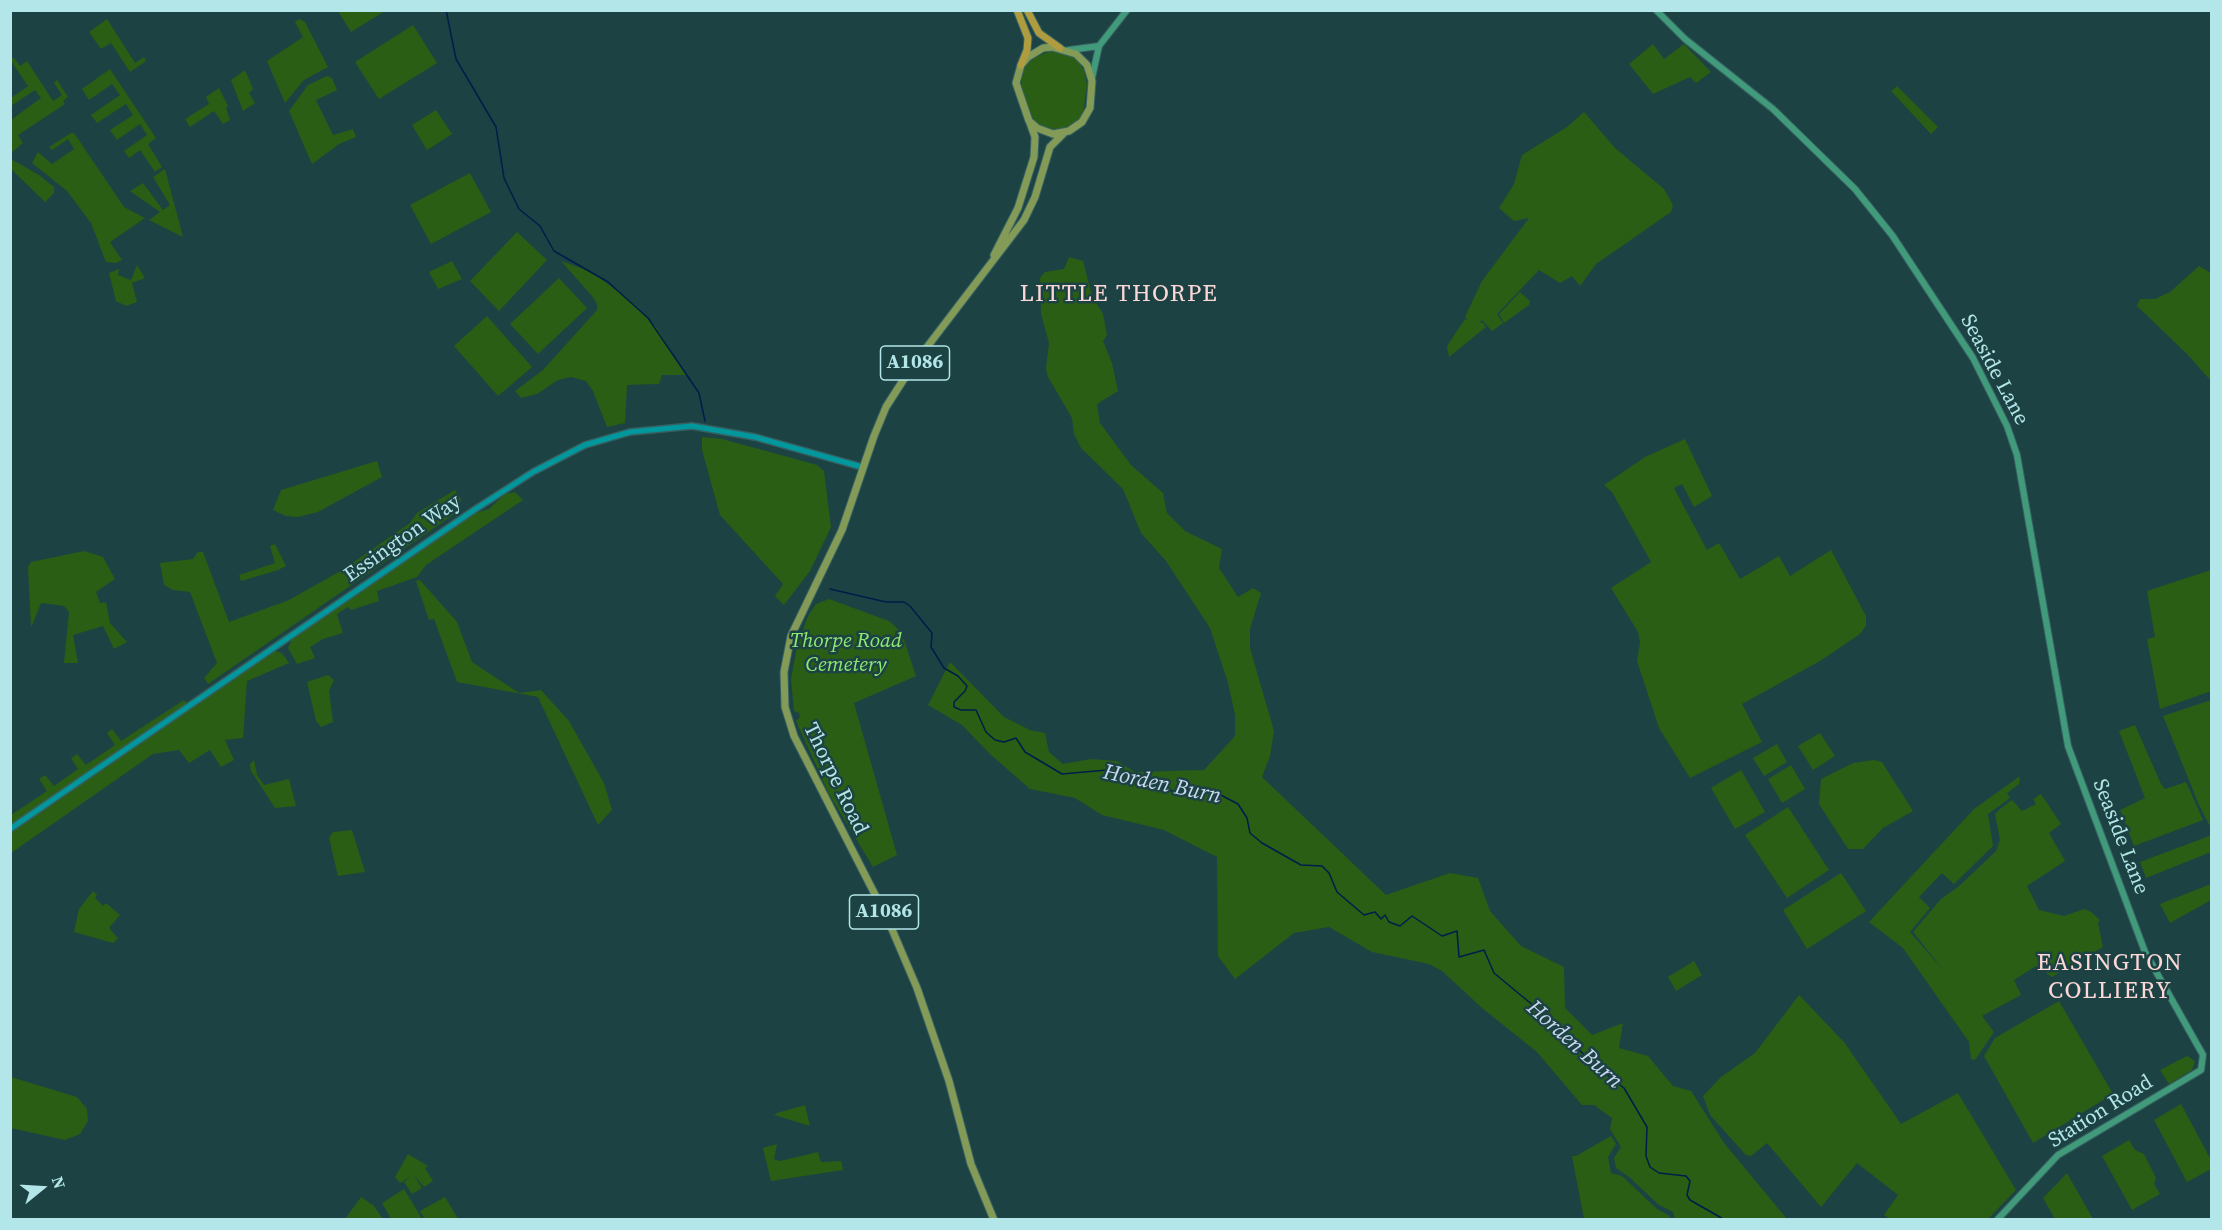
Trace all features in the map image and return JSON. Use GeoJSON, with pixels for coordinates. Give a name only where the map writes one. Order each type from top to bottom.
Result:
{"type":"FeatureCollection","features":[{"type":"Feature","properties":{"kind":"highway"},"geometry":{"type":"LineString","coordinates":[[1017,10],[1028,38],[1028,50],[1022,64]]}},
{"type":"Feature","properties":{"kind":"highway"},"geometry":{"type":"LineString","coordinates":[[1027,10],[1039,33],[1060,48]]}},
{"type":"Feature","properties":{"kind":"main road"},"geometry":{"type":"LineString","coordinates":[[1100,46],[1035,52],[1022,64],[1016,83],[1029,121],[1045,132],[1064,133],[1076,127],[1087,115],[1100,46],[1127,10]]}},
{"type":"Feature","properties":{"kind":"main road","name":"Seaside Lane"},"geometry":{"type":"LineString","coordinates":[[1656,10],[1685,39],[1773,109],[1855,189],[1898,243],[1956,329],[1978,367],[2007,426],[2016,455],[2068,746],[2145,952],[2198,1044],[2203,1055],[2203,1065]]}},
{"type":"Feature","properties":{"kind":"main road"},"geometry":{"type":"LineString","coordinates":[[1070,50],[1087,65],[1092,81]]}},
{"type":"Feature","properties":{"kind":"main road","name":"Thorpe Road"},"geometry":{"type":"LineString","coordinates":[[986,270],[1018,207],[1028,180],[1036,144],[1029,121]]}},
{"type":"Feature","properties":{"kind":"main road","name":"Thorpe Road"},"geometry":{"type":"LineString","coordinates":[[994,1220],[976,1180],[949,1081],[917,988],[888,920],[801,754],[785,707],[784,672],[790,636],[842,530],[873,436],[898,387],[1024,220],[1035,197],[1050,147],[1064,133]]}},
{"type":"Feature","properties":{"kind":"main road","name":"Station Road"},"geometry":{"type":"LineString","coordinates":[[1996,1220],[2066,1149],[2188,1079],[2203,1065]]}},
{"type":"Feature","properties":{"kind":"street","name":"Essington Way"},"geometry":{"type":"LineString","coordinates":[[10,829],[474,510],[533,472],[585,445],[640,430],[692,426],[755,437],[862,467]]}},
{"type":"Feature","properties":{"kind":"green space"},"geometry":{"type":"Polygon","coordinates":[[[338,11],[385,11],[351,32],[338,11]]]}},
{"type":"Feature","properties":{"kind":"green space"},"geometry":{"type":"Polygon","coordinates":[[[107,19],[135,63],[144,57],[146,61],[130,72],[111,43],[101,49],[89,32],[107,19]]]}},
{"type":"Feature","properties":{"kind":"green space"},"geometry":{"type":"Polygon","coordinates":[[[299,19],[305,22],[328,67],[304,80],[285,103],[267,61],[303,37],[295,22],[299,19]]]}},
{"type":"Feature","properties":{"kind":"green space"},"geometry":{"type":"Polygon","coordinates":[[[413,25],[437,63],[379,99],[355,62],[413,25]]]}},
{"type":"Feature","properties":{"kind":"green space"},"geometry":{"type":"Polygon","coordinates":[[[1653,44],[1664,59],[1684,44],[1711,72],[1696,83],[1690,77],[1653,94],[1629,64],[1653,44]]]}},
{"type":"Feature","properties":{"kind":"green space"},"geometry":{"type":"Polygon","coordinates":[[[1051,51],[1064,52],[1075,58],[1084,70],[1087,85],[1083,114],[1076,123],[1064,130],[1050,130],[1037,123],[1030,115],[1021,87],[1022,72],[1027,64],[1033,58],[1051,51]]]}},
{"type":"Feature","properties":{"kind":"green space"},"geometry":{"type":"Polygon","coordinates":[[[13,57],[20,66],[27,61],[53,101],[62,95],[54,83],[57,80],[68,97],[63,101],[65,104],[18,135],[23,143],[11,153],[11,120],[41,98],[35,90],[11,106],[11,98],[28,86],[11,61],[13,57]]]}},
{"type":"Feature","properties":{"kind":"green space"},"geometry":{"type":"Polygon","coordinates":[[[110,69],[156,138],[148,144],[162,167],[155,172],[140,150],[129,158],[124,151],[147,135],[140,124],[117,140],[110,130],[133,115],[126,104],[97,123],[91,115],[120,95],[112,84],[89,100],[82,89],[110,69]]]}},
{"type":"Feature","properties":{"kind":"green space"},"geometry":{"type":"Polygon","coordinates":[[[245,70],[253,89],[249,93],[255,103],[243,111],[231,80],[245,70]]]}},
{"type":"Feature","properties":{"kind":"green space"},"geometry":{"type":"Polygon","coordinates":[[[327,76],[332,78],[337,90],[316,100],[333,135],[353,129],[356,137],[339,144],[312,164],[289,111],[308,85],[327,76]]]}},
{"type":"Feature","properties":{"kind":"green space"},"geometry":{"type":"Polygon","coordinates":[[[1897,86],[1938,127],[1931,134],[1891,91],[1897,86]]]}},
{"type":"Feature","properties":{"kind":"green space"},"geometry":{"type":"Polygon","coordinates":[[[219,88],[228,106],[226,108],[230,120],[223,124],[214,111],[190,127],[185,119],[209,104],[206,97],[219,88]]]}},
{"type":"Feature","properties":{"kind":"green space"},"geometry":{"type":"Polygon","coordinates":[[[436,110],[452,134],[427,150],[412,125],[436,110]]]}},
{"type":"Feature","properties":{"kind":"green space"},"geometry":{"type":"Polygon","coordinates":[[[1584,112],[1615,148],[1664,189],[1673,205],[1671,212],[1596,264],[1580,286],[1572,276],[1560,283],[1539,270],[1497,314],[1503,323],[1492,331],[1482,320],[1479,323],[1482,322],[1486,327],[1449,357],[1447,346],[1465,319],[1468,320],[1465,317],[1482,281],[1529,218],[1514,221],[1499,208],[1514,184],[1522,155],[1567,127],[1584,112]]]}},
{"type":"Feature","properties":{"kind":"green space"},"geometry":{"type":"Polygon","coordinates":[[[74,133],[124,207],[145,218],[110,242],[122,260],[116,263],[106,262],[91,223],[67,191],[32,163],[38,152],[52,164],[74,149],[68,139],[52,150],[49,147],[74,133]]]}},
{"type":"Feature","properties":{"kind":"green space"},"geometry":{"type":"Polygon","coordinates":[[[11,159],[39,175],[54,187],[54,193],[45,202],[11,169],[11,159]]]}},
{"type":"Feature","properties":{"kind":"green space"},"geometry":{"type":"Polygon","coordinates":[[[165,169],[183,237],[149,220],[160,212],[130,191],[143,183],[163,210],[170,205],[153,177],[165,169]]]}},
{"type":"Feature","properties":{"kind":"green space"},"geometry":{"type":"Polygon","coordinates":[[[470,173],[491,212],[431,244],[410,205],[470,173]]]}},
{"type":"Feature","properties":{"kind":"green space"},"geometry":{"type":"Polygon","coordinates":[[[517,232],[547,260],[499,311],[470,281],[517,232]]]}},
{"type":"Feature","properties":{"kind":"green space"},"geometry":{"type":"Polygon","coordinates":[[[1069,257],[1083,261],[1092,296],[1103,314],[1107,335],[1103,341],[1112,363],[1118,391],[1097,404],[1100,423],[1131,465],[1163,493],[1167,513],[1185,531],[1222,549],[1219,568],[1238,597],[1253,588],[1261,593],[1250,629],[1250,648],[1274,731],[1270,756],[1262,777],[1386,895],[1450,873],[1478,878],[1490,911],[1521,946],[1564,967],[1565,1008],[1592,1035],[1623,1023],[1619,1048],[1648,1056],[1673,1086],[1691,1091],[1724,1143],[1787,1219],[1675,1219],[1673,1212],[1659,1205],[1616,1168],[1614,1158],[1621,1147],[1610,1129],[1612,1118],[1594,1105],[1582,1105],[1537,1052],[1482,1008],[1442,971],[1429,964],[1372,952],[1329,927],[1294,933],[1235,979],[1218,956],[1217,857],[1164,830],[1102,815],[1075,798],[1030,789],[990,754],[962,725],[928,705],[950,662],[1004,717],[1030,730],[1045,733],[1049,752],[1063,764],[1091,759],[1117,761],[1135,772],[1204,770],[1235,736],[1235,715],[1228,683],[1210,628],[1166,561],[1141,533],[1123,489],[1081,448],[1074,434],[1072,418],[1048,377],[1046,369],[1049,343],[1041,314],[1040,278],[1045,272],[1064,269],[1069,257]]]}},
{"type":"Feature","properties":{"kind":"green space"},"geometry":{"type":"Polygon","coordinates":[[[452,261],[462,279],[438,289],[429,272],[452,261]]]}},
{"type":"Feature","properties":{"kind":"green space"},"geometry":{"type":"Polygon","coordinates":[[[561,261],[592,272],[633,303],[657,328],[686,375],[662,375],[659,384],[627,385],[625,423],[607,427],[593,391],[586,381],[571,377],[558,380],[537,394],[521,398],[515,391],[543,370],[597,310],[597,304],[592,296],[561,261]]]}},
{"type":"Feature","properties":{"kind":"green space"},"geometry":{"type":"Polygon","coordinates":[[[137,265],[145,278],[132,283],[137,302],[126,306],[116,301],[109,273],[119,269],[118,275],[131,280],[137,265]]]}},
{"type":"Feature","properties":{"kind":"green space"},"geometry":{"type":"Polygon","coordinates":[[[2199,266],[2211,273],[2211,381],[2188,355],[2137,306],[2140,299],[2155,299],[2170,292],[2199,266]]]}},
{"type":"Feature","properties":{"kind":"green space"},"geometry":{"type":"Polygon","coordinates":[[[559,278],[587,308],[538,354],[510,324],[559,278]]]}},
{"type":"Feature","properties":{"kind":"green space"},"geometry":{"type":"Polygon","coordinates":[[[1520,292],[1530,301],[1529,305],[1504,323],[1499,314],[1520,292]]]}},
{"type":"Feature","properties":{"kind":"green space"},"geometry":{"type":"Polygon","coordinates":[[[487,316],[532,367],[498,396],[454,346],[487,316]]]}},
{"type":"Feature","properties":{"kind":"green space"},"geometry":{"type":"Polygon","coordinates":[[[702,437],[722,439],[817,465],[824,471],[831,527],[810,571],[784,605],[775,596],[783,584],[720,515],[702,450],[702,437]]]}},
{"type":"Feature","properties":{"kind":"green space"},"geometry":{"type":"Polygon","coordinates":[[[1685,439],[1712,496],[1694,507],[1682,484],[1674,488],[1707,550],[1719,543],[1740,579],[1779,556],[1790,576],[1831,550],[1866,616],[1866,626],[1860,634],[1820,661],[1742,704],[1762,742],[1690,778],[1659,728],[1637,661],[1640,642],[1638,632],[1611,588],[1651,562],[1612,492],[1604,485],[1645,457],[1685,439]]]}},
{"type":"Feature","properties":{"kind":"green space"},"geometry":{"type":"Polygon","coordinates":[[[377,461],[382,477],[318,512],[298,517],[286,516],[273,510],[281,490],[377,461]]]}},
{"type":"Feature","properties":{"kind":"green space"},"geometry":{"type":"Polygon","coordinates":[[[455,490],[461,499],[456,513],[208,684],[204,678],[217,663],[190,592],[173,590],[164,585],[160,563],[193,559],[198,552],[203,552],[229,622],[289,600],[344,569],[410,523],[417,513],[455,490]]]}},
{"type":"Feature","properties":{"kind":"green space"},"geometry":{"type":"Polygon","coordinates":[[[515,492],[523,500],[426,565],[417,577],[377,591],[379,601],[351,610],[348,607],[337,614],[343,633],[323,639],[310,647],[315,658],[297,664],[288,648],[292,639],[476,513],[489,509],[505,494],[515,492]]]}},
{"type":"Feature","properties":{"kind":"green space"},"geometry":{"type":"Polygon","coordinates":[[[275,544],[286,566],[241,581],[239,575],[275,563],[270,546],[275,544]]]}},
{"type":"Feature","properties":{"kind":"green space"},"geometry":{"type":"Polygon","coordinates":[[[84,551],[103,557],[115,579],[96,592],[100,603],[106,602],[110,623],[127,642],[114,649],[103,626],[73,635],[78,663],[64,663],[69,612],[64,606],[41,603],[31,628],[28,567],[31,562],[84,551]]]}},
{"type":"Feature","properties":{"kind":"green space"},"geometry":{"type":"Polygon","coordinates":[[[2211,570],[2211,691],[2160,709],[2147,639],[2155,637],[2147,591],[2211,570]]]}},
{"type":"Feature","properties":{"kind":"green space"},"geometry":{"type":"Polygon","coordinates":[[[420,580],[457,622],[472,662],[519,693],[541,690],[569,721],[604,783],[612,810],[598,825],[538,697],[457,682],[434,619],[429,620],[416,581],[420,580]]]}},
{"type":"Feature","properties":{"kind":"green space","name":"Thorpe Road Cemetery"},"geometry":{"type":"Polygon","coordinates":[[[829,599],[889,621],[898,629],[904,640],[916,676],[854,703],[897,855],[873,867],[829,794],[796,721],[800,717],[799,713],[794,711],[791,679],[797,646],[808,616],[816,604],[829,599]]]}},
{"type":"Feature","properties":{"kind":"green space"},"geometry":{"type":"Polygon","coordinates":[[[275,651],[282,653],[289,663],[247,681],[243,738],[225,740],[234,760],[221,767],[210,750],[189,763],[179,750],[153,754],[11,853],[11,833],[275,651]]]}},
{"type":"Feature","properties":{"kind":"green space"},"geometry":{"type":"Polygon","coordinates":[[[328,675],[334,680],[329,691],[333,722],[321,727],[316,721],[307,682],[328,675]]]}},
{"type":"Feature","properties":{"kind":"green space"},"geometry":{"type":"Polygon","coordinates":[[[184,700],[188,705],[11,825],[11,815],[47,791],[39,779],[45,775],[54,786],[78,769],[71,758],[77,754],[86,765],[115,745],[107,733],[112,729],[121,741],[184,700]]]}},
{"type":"Feature","properties":{"kind":"green space"},"geometry":{"type":"Polygon","coordinates":[[[2212,700],[2211,828],[2199,805],[2163,716],[2212,700]]]}},
{"type":"Feature","properties":{"kind":"green space"},"geometry":{"type":"Polygon","coordinates":[[[2135,725],[2161,784],[2165,789],[2186,782],[2203,820],[2134,846],[2120,810],[2145,798],[2119,731],[2135,725]]]}},
{"type":"Feature","properties":{"kind":"green space"},"geometry":{"type":"Polygon","coordinates":[[[1820,733],[1835,756],[1813,770],[1798,746],[1820,733]]]}},
{"type":"Feature","properties":{"kind":"green space"},"geometry":{"type":"Polygon","coordinates":[[[1777,744],[1787,762],[1764,776],[1753,758],[1777,744]]]}},
{"type":"Feature","properties":{"kind":"green space"},"geometry":{"type":"Polygon","coordinates":[[[254,760],[257,775],[264,785],[289,779],[296,806],[275,808],[251,771],[250,764],[254,760]]]}},
{"type":"Feature","properties":{"kind":"green space"},"geometry":{"type":"Polygon","coordinates":[[[1874,760],[1882,762],[1913,811],[1883,828],[1863,849],[1848,849],[1819,804],[1821,779],[1853,763],[1874,760]]]}},
{"type":"Feature","properties":{"kind":"green space"},"geometry":{"type":"Polygon","coordinates":[[[1791,765],[1805,789],[1782,803],[1768,779],[1791,765]]]}},
{"type":"Feature","properties":{"kind":"green space"},"geometry":{"type":"Polygon","coordinates":[[[1741,770],[1765,812],[1735,829],[1711,788],[1741,770]]]}},
{"type":"Feature","properties":{"kind":"green space"},"geometry":{"type":"Polygon","coordinates":[[[2020,776],[2019,784],[2007,793],[2010,798],[1988,814],[1993,846],[1954,884],[1942,873],[1919,897],[1930,908],[1910,932],[1944,971],[1913,932],[1941,899],[1958,887],[1996,851],[2000,840],[1995,814],[2012,800],[2022,811],[2036,804],[2033,799],[2041,794],[2061,824],[2049,833],[2065,861],[2027,886],[2039,910],[2064,916],[2084,909],[2091,912],[2100,920],[2098,923],[2103,947],[2052,977],[2036,966],[2014,980],[2021,995],[1982,1016],[1994,1032],[1975,1060],[1971,1059],[1969,1042],[1903,948],[1869,922],[1974,809],[2020,776]]]}},
{"type":"Feature","properties":{"kind":"green space"},"geometry":{"type":"Polygon","coordinates":[[[1788,807],[1829,870],[1787,898],[1745,835],[1788,807]]]}},
{"type":"Feature","properties":{"kind":"green space"},"geometry":{"type":"Polygon","coordinates":[[[352,830],[365,872],[338,876],[329,838],[333,832],[352,830]]]}},
{"type":"Feature","properties":{"kind":"green space"},"geometry":{"type":"Polygon","coordinates":[[[2212,835],[2211,852],[2146,878],[2140,862],[2212,835]]]}},
{"type":"Feature","properties":{"kind":"green space"},"geometry":{"type":"Polygon","coordinates":[[[1841,873],[1866,911],[1807,949],[1783,910],[1841,873]]]}},
{"type":"Feature","properties":{"kind":"green space"},"geometry":{"type":"Polygon","coordinates":[[[2211,884],[2211,900],[2170,923],[2160,904],[2211,884]]]}},
{"type":"Feature","properties":{"kind":"green space"},"geometry":{"type":"Polygon","coordinates":[[[93,891],[97,895],[95,898],[103,906],[106,903],[120,915],[109,928],[118,938],[113,943],[74,932],[79,909],[93,891]]]}},
{"type":"Feature","properties":{"kind":"green space"},"geometry":{"type":"Polygon","coordinates":[[[1694,961],[1702,975],[1676,991],[1668,977],[1694,961]]]}},
{"type":"Feature","properties":{"kind":"green space"},"geometry":{"type":"Polygon","coordinates":[[[1799,995],[1844,1042],[1901,1124],[1958,1093],[2016,1190],[1988,1219],[1890,1219],[1884,1215],[1898,1195],[1857,1163],[1821,1207],[1767,1143],[1751,1156],[1746,1155],[1710,1115],[1703,1096],[1721,1077],[1755,1053],[1799,995]]]}},
{"type":"Feature","properties":{"kind":"green space"},"geometry":{"type":"Polygon","coordinates":[[[2059,1001],[2113,1094],[2033,1143],[1984,1056],[1995,1038],[2059,1001]]]}},
{"type":"Feature","properties":{"kind":"green space"},"geometry":{"type":"Polygon","coordinates":[[[2187,1056],[2195,1061],[2192,1070],[2169,1084],[2160,1070],[2187,1056]]]}},
{"type":"Feature","properties":{"kind":"green space"},"geometry":{"type":"Polygon","coordinates":[[[11,1077],[77,1097],[87,1109],[88,1121],[80,1134],[65,1140],[11,1128],[11,1077]]]}},
{"type":"Feature","properties":{"kind":"green space"},"geometry":{"type":"Polygon","coordinates":[[[2181,1104],[2211,1160],[2211,1169],[2187,1182],[2154,1120],[2181,1104]]]}},
{"type":"Feature","properties":{"kind":"green space"},"geometry":{"type":"Polygon","coordinates":[[[805,1105],[810,1126],[774,1115],[777,1113],[805,1105]]]}},
{"type":"Feature","properties":{"kind":"green space"},"geometry":{"type":"Polygon","coordinates":[[[1611,1136],[1616,1144],[1608,1157],[1611,1173],[1622,1176],[1657,1209],[1670,1216],[1670,1219],[1584,1219],[1572,1156],[1576,1156],[1611,1136]]]}},
{"type":"Feature","properties":{"kind":"green space"},"geometry":{"type":"Polygon","coordinates":[[[2129,1140],[2135,1150],[2144,1154],[2156,1178],[2154,1184],[2160,1194],[2132,1210],[2102,1156],[2129,1140]]]}},
{"type":"Feature","properties":{"kind":"green space"},"geometry":{"type":"Polygon","coordinates":[[[777,1144],[774,1159],[780,1161],[818,1152],[821,1162],[841,1161],[843,1170],[771,1181],[763,1148],[777,1144]]]}},
{"type":"Feature","properties":{"kind":"green space"},"geometry":{"type":"Polygon","coordinates":[[[408,1154],[428,1166],[425,1168],[433,1181],[424,1187],[414,1175],[422,1188],[412,1194],[404,1182],[412,1176],[400,1183],[395,1177],[408,1154]]]}},
{"type":"Feature","properties":{"kind":"green space"},"geometry":{"type":"Polygon","coordinates":[[[2067,1173],[2093,1219],[2055,1219],[2043,1198],[2067,1173]]]}},
{"type":"Feature","properties":{"kind":"green space"},"geometry":{"type":"Polygon","coordinates":[[[404,1189],[422,1219],[391,1219],[382,1203],[404,1189]]]}},
{"type":"Feature","properties":{"kind":"green space"},"geometry":{"type":"Polygon","coordinates":[[[361,1197],[374,1206],[383,1219],[345,1219],[361,1197]]]}},
{"type":"Feature","properties":{"kind":"green space"},"geometry":{"type":"Polygon","coordinates":[[[445,1197],[458,1219],[425,1219],[420,1211],[445,1197]]]}},
{"type":"Feature","properties":{"kind":"waterway"},"geometry":{"type":"LineString","coordinates":[[446,10],[456,59],[496,127],[504,178],[519,209],[540,226],[554,251],[608,282],[648,318],[699,393],[705,421]]}},
{"type":"Feature","properties":{"kind":"waterway","name":"Horden Burn"},"geometry":{"type":"LineString","coordinates":[[830,589],[886,602],[904,602],[910,606],[932,633],[931,647],[944,668],[958,676],[967,686],[954,702],[954,707],[961,710],[976,710],[986,732],[995,740],[1004,742],[1016,738],[1025,752],[1062,774],[1107,770],[1123,780],[1151,778],[1160,786],[1172,791],[1198,788],[1215,792],[1238,804],[1247,818],[1250,833],[1262,843],[1301,865],[1322,866],[1329,873],[1337,892],[1364,915],[1375,912],[1381,919],[1385,915],[1389,922],[1400,926],[1412,916],[1442,936],[1457,931],[1459,957],[1484,950],[1494,973],[1546,1016],[1593,1064],[1624,1088],[1647,1127],[1646,1156],[1650,1167],[1659,1173],[1686,1176],[1690,1181],[1687,1195],[1690,1200],[1725,1220]]}},
{"type":"Feature","properties":{"kind":"district","name":"LITTLE THORPE"},"geometry":{"type":"Point","coordinates":[1119,295]}},
{"type":"Feature","properties":{"kind":"district","name":"EASINGTON COLLIERY"},"geometry":{"type":"Point","coordinates":[2110,978]}}]}
